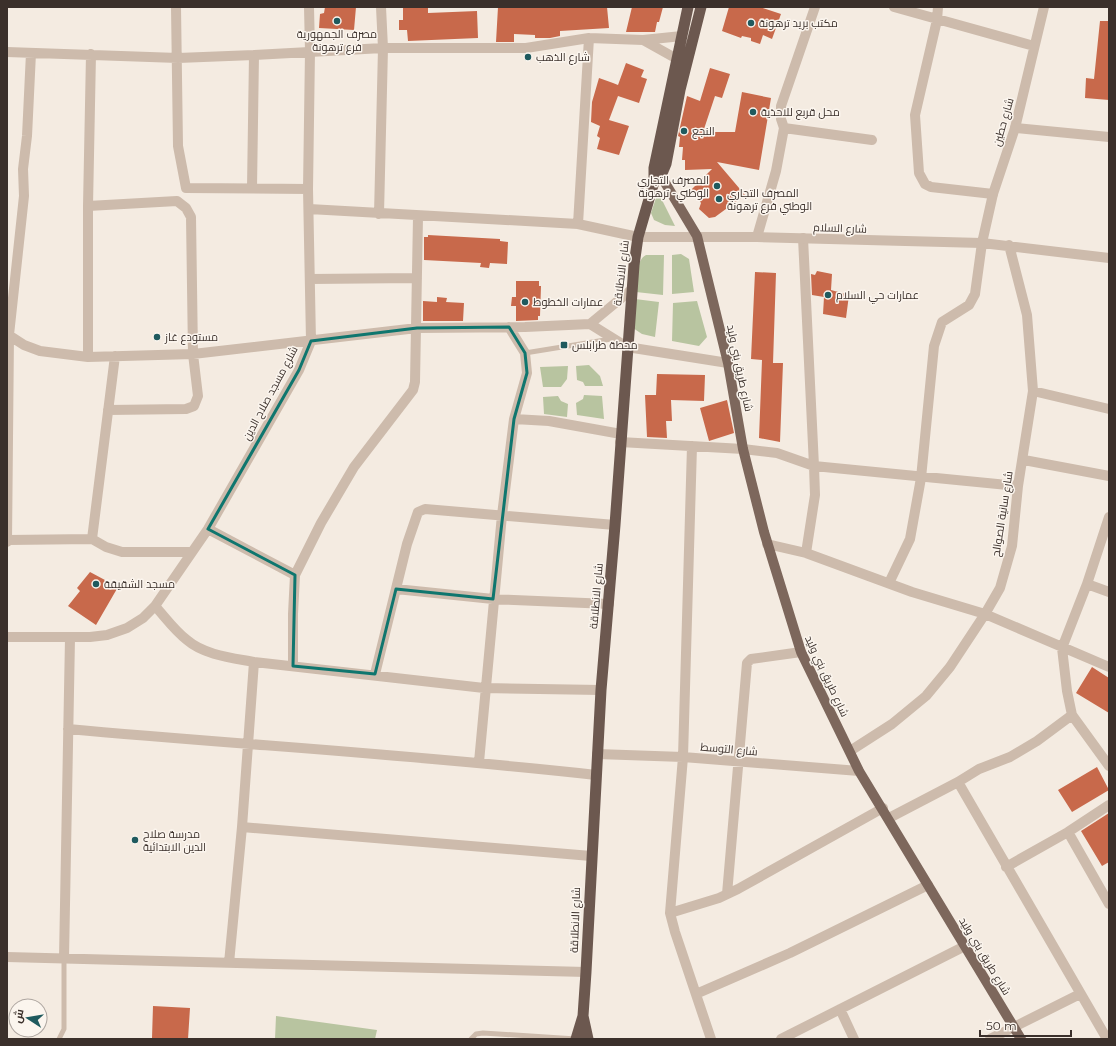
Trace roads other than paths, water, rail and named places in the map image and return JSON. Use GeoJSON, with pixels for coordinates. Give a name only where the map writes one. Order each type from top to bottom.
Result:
{"type":"FeatureCollection","features":[{"type":"Feature","properties":{"kind":"highway"},"geometry":{"type":"LineString","coordinates":[[658,179],[654,168],[688,7]]}},
{"type":"Feature","properties":{"kind":"highway"},"geometry":{"type":"LineString","coordinates":[[658,179],[666,164],[680,90],[696,33],[701,7]]}},
{"type":"Feature","properties":{"kind":"highway","name":"شارع الانطلاقة"},"geometry":{"type":"LineString","coordinates":[[583,1016],[601,690],[615,525],[631,290],[638,237],[658,179]]}},
{"type":"Feature","properties":{"kind":"highway"},"geometry":{"type":"LineString","coordinates":[[576,1039],[583,1016]]}},
{"type":"Feature","properties":{"kind":"highway"},"geometry":{"type":"LineString","coordinates":[[583,1016],[588,1039]]}},
{"type":"Feature","properties":{"kind":"main road","name":"شارع طريق بني وليد"},"geometry":{"type":"LineString","coordinates":[[658,179],[697,236],[728,364],[744,449],[768,544],[801,652],[859,771],[883,808],[1021,1039]]}},
{"type":"Feature","properties":{"kind":"street"},"geometry":{"type":"LineString","coordinates":[[176,7],[178,58],[178,146],[186,188],[308,189]]}},
{"type":"Feature","properties":{"kind":"street","name":"شلرع مسجد صلاح الدين"},"geometry":{"type":"LineString","coordinates":[[7,637],[70,638],[107,635],[127,628],[143,618],[155,606],[208,529],[299,370],[311,341],[308,189],[310,51],[309,7]]}},
{"type":"Feature","properties":{"kind":"street"},"geometry":{"type":"LineString","coordinates":[[379,214],[383,48],[381,7]]}},
{"type":"Feature","properties":{"kind":"street"},"geometry":{"type":"LineString","coordinates":[[757,237],[776,171],[784,128],[781,119],[781,106],[815,7]]}},
{"type":"Feature","properties":{"kind":"street"},"geometry":{"type":"LineString","coordinates":[[894,7],[1034,46]]}},
{"type":"Feature","properties":{"kind":"street"},"geometry":{"type":"LineString","coordinates":[[938,7],[937,20],[915,115],[918,173],[925,184],[931,187],[993,194]]}},
{"type":"Feature","properties":{"kind":"street","name":"شارع حطين"},"geometry":{"type":"LineString","coordinates":[[889,583],[910,539],[921,478],[934,346],[942,322],[969,304],[975,294],[982,244],[993,194],[1015,128],[1044,7]]}},
{"type":"Feature","properties":{"kind":"street"},"geometry":{"type":"LineString","coordinates":[[7,52],[178,58],[383,48],[526,48],[589,38],[643,40],[682,36]]}},
{"type":"Feature","properties":{"kind":"street"},"geometry":{"type":"LineString","coordinates":[[578,224],[589,38]]}},
{"type":"Feature","properties":{"kind":"street"},"geometry":{"type":"LineString","coordinates":[[643,40],[677,59]]}},
{"type":"Feature","properties":{"kind":"street"},"geometry":{"type":"LineString","coordinates":[[31,53],[27,136],[23,169],[24,196],[8,334],[7,541],[92,539],[106,547],[122,552],[192,552]]}},
{"type":"Feature","properties":{"kind":"street"},"geometry":{"type":"LineString","coordinates":[[88,357],[88,206],[91,54]]}},
{"type":"Feature","properties":{"kind":"street"},"geometry":{"type":"LineString","coordinates":[[252,188],[254,55]]}},
{"type":"Feature","properties":{"kind":"street"},"geometry":{"type":"LineString","coordinates":[[784,128],[872,140]]}},
{"type":"Feature","properties":{"kind":"street"},"geometry":{"type":"LineString","coordinates":[[1015,128],[1109,137]]}},
{"type":"Feature","properties":{"kind":"street"},"geometry":{"type":"LineString","coordinates":[[88,206],[177,201],[186,208],[191,217],[193,354],[198,396],[194,406],[186,410],[108,410]]}},
{"type":"Feature","properties":{"kind":"street","name":"شارع السلام"},"geometry":{"type":"LineString","coordinates":[[309,209],[578,224],[638,237],[757,237],[1009,245],[1109,258]]}},
{"type":"Feature","properties":{"kind":"street"},"geometry":{"type":"LineString","coordinates":[[293,666],[295,575],[322,523],[354,467],[413,390],[416,367],[418,216]]}},
{"type":"Feature","properties":{"kind":"street"},"geometry":{"type":"LineString","coordinates":[[803,238],[815,495],[806,553]]}},
{"type":"Feature","properties":{"kind":"street","name":"شارع سانية الصوالح"},"geometry":{"type":"LineString","coordinates":[[850,751],[892,724],[926,696],[950,667],[985,614],[1000,588],[1012,546],[1018,486],[1024,460],[1034,391],[1028,315],[1009,245]]}},
{"type":"Feature","properties":{"kind":"street"},"geometry":{"type":"LineString","coordinates":[[310,279],[417,278]]}},
{"type":"Feature","properties":{"kind":"street"},"geometry":{"type":"LineString","coordinates":[[590,324],[631,290]]}},
{"type":"Feature","properties":{"kind":"street"},"geometry":{"type":"LineString","coordinates":[[8,334],[24,345],[40,351],[88,357],[193,354],[417,328],[590,324],[627,346],[728,364]]}},
{"type":"Feature","properties":{"kind":"street"},"geometry":{"type":"LineString","coordinates":[[479,762],[484,688],[502,515],[514,419],[527,373],[525,353],[509,327]]}},
{"type":"Feature","properties":{"kind":"street"},"geometry":{"type":"LineString","coordinates":[[92,539],[115,356]]}},
{"type":"Feature","properties":{"kind":"street"},"geometry":{"type":"LineString","coordinates":[[1034,391],[1109,409]]}},
{"type":"Feature","properties":{"kind":"street"},"geometry":{"type":"LineString","coordinates":[[514,419],[549,421],[621,438],[777,453],[814,466],[921,478],[1018,486]]}},
{"type":"Feature","properties":{"kind":"street"},"geometry":{"type":"LineString","coordinates":[[692,446],[683,757],[670,913],[710,1039]]}},
{"type":"Feature","properties":{"kind":"street"},"geometry":{"type":"LineString","coordinates":[[1024,460],[1109,476]]}},
{"type":"Feature","properties":{"kind":"street"},"geometry":{"type":"LineString","coordinates":[[375,674],[407,544],[418,512],[425,509],[615,525]]}},
{"type":"Feature","properties":{"kind":"street"},"geometry":{"type":"LineString","coordinates":[[1109,517],[1087,584],[1062,648],[1067,691],[1072,715],[1109,766]]}},
{"type":"Feature","properties":{"kind":"street"},"geometry":{"type":"LineString","coordinates":[[208,529],[295,575]]}},
{"type":"Feature","properties":{"kind":"street"},"geometry":{"type":"LineString","coordinates":[[768,544],[806,553],[912,592],[985,614],[1109,667]]}},
{"type":"Feature","properties":{"kind":"street"},"geometry":{"type":"LineString","coordinates":[[1087,584],[1109,592]]}},
{"type":"Feature","properties":{"kind":"street"},"geometry":{"type":"LineString","coordinates":[[396,589],[493,599],[609,604]]}},
{"type":"Feature","properties":{"kind":"street"},"geometry":{"type":"LineString","coordinates":[[155,606],[187,641],[225,657],[254,662],[375,674],[484,688],[601,690]]}},
{"type":"Feature","properties":{"kind":"street"},"geometry":{"type":"LineString","coordinates":[[64,958],[70,638]]}},
{"type":"Feature","properties":{"kind":"street"},"geometry":{"type":"LineString","coordinates":[[728,894],[747,663],[751,659],[801,652]]}},
{"type":"Feature","properties":{"kind":"street"},"geometry":{"type":"LineString","coordinates":[[229,963],[249,746],[254,662]]}},
{"type":"Feature","properties":{"kind":"street"},"geometry":{"type":"LineString","coordinates":[[889,818],[958,782],[979,769],[1010,757],[1037,741],[1072,715]]}},
{"type":"Feature","properties":{"kind":"street"},"geometry":{"type":"LineString","coordinates":[[68,729],[249,746],[479,762],[596,775]]}},
{"type":"Feature","properties":{"kind":"street","name":"شارع التوسط"},"geometry":{"type":"LineString","coordinates":[[597,754],[683,757],[859,771]]}},
{"type":"Feature","properties":{"kind":"street"},"geometry":{"type":"LineString","coordinates":[[958,782],[1107,1039]]}},
{"type":"Feature","properties":{"kind":"street"},"geometry":{"type":"LineString","coordinates":[[1006,867],[1068,832],[1109,805]]}},
{"type":"Feature","properties":{"kind":"street"},"geometry":{"type":"LineString","coordinates":[[670,913],[728,894],[883,808]]}},
{"type":"Feature","properties":{"kind":"street"},"geometry":{"type":"LineString","coordinates":[[242,827],[591,856]]}},
{"type":"Feature","properties":{"kind":"street"},"geometry":{"type":"LineString","coordinates":[[1068,832],[1109,904]]}},
{"type":"Feature","properties":{"kind":"street"},"geometry":{"type":"LineString","coordinates":[[696,994],[790,953],[928,885]]}},
{"type":"Feature","properties":{"kind":"street"},"geometry":{"type":"LineString","coordinates":[[781,1039],[965,946]]}},
{"type":"Feature","properties":{"kind":"street"},"geometry":{"type":"LineString","coordinates":[[7,957],[586,972]]}},
{"type":"Feature","properties":{"kind":"street"},"geometry":{"type":"LineString","coordinates":[[990,1039],[1080,994]]}},
{"type":"Feature","properties":{"kind":"street"},"geometry":{"type":"LineString","coordinates":[[840,1009],[854,1039]]}},
{"type":"Feature","properties":{"kind":"lane"},"geometry":{"type":"LineString","coordinates":[[525,353],[613,338]]}},
{"type":"Feature","properties":{"kind":"lane"},"geometry":{"type":"LineString","coordinates":[[59,1039],[64,1029],[64,958]]}},
{"type":"Feature","properties":{"kind":"lane"},"geometry":{"type":"LineString","coordinates":[[471,1039],[479,1033],[537,1038],[576,1039]]}},
{"type":"Feature","properties":{"kind":"place","name":"مصرف الجمهورية فرع ترهونة"},"geometry":{"type":"Point","coordinates":[337,21]}},
{"type":"Feature","properties":{"kind":"place","name":"مكتب بريد ترهونة"},"geometry":{"type":"Point","coordinates":[751,23]}},
{"type":"Feature","properties":{"kind":"place","name":"شارع الذهب"},"geometry":{"type":"Point","coordinates":[528,57]}},
{"type":"Feature","properties":{"kind":"place","name":"محل قربع للاحذية"},"geometry":{"type":"Point","coordinates":[753,112]}},
{"type":"Feature","properties":{"kind":"place","name":"النجع"},"geometry":{"type":"Point","coordinates":[684,131]}},
{"type":"Feature","properties":{"kind":"place","name":"المصرف التجاري الوطني- ترهونة"},"geometry":{"type":"Point","coordinates":[717,186]}},
{"type":"Feature","properties":{"kind":"place","name":"المصرف التجاري الوطني فرع ترهونة"},"geometry":{"type":"Point","coordinates":[719,199]}},
{"type":"Feature","properties":{"kind":"place","name":"عمارات حي السلام"},"geometry":{"type":"Point","coordinates":[828,295]}},
{"type":"Feature","properties":{"kind":"place","name":"عمارات الخطوط"},"geometry":{"type":"Point","coordinates":[525,302]}},
{"type":"Feature","properties":{"kind":"place","name":"مستودع غاز"},"geometry":{"type":"Point","coordinates":[157,337]}},
{"type":"Feature","properties":{"kind":"place","name":"محطة طرابلس"},"geometry":{"type":"Point","coordinates":[564,345]}},
{"type":"Feature","properties":{"kind":"place","name":"مسجد الشقيقة"},"geometry":{"type":"Point","coordinates":[96,584]}},
{"type":"Feature","properties":{"kind":"place","name":"مدرسة صلاح الدين الابتدائية"},"geometry":{"type":"Point","coordinates":[135,840]}}]}
